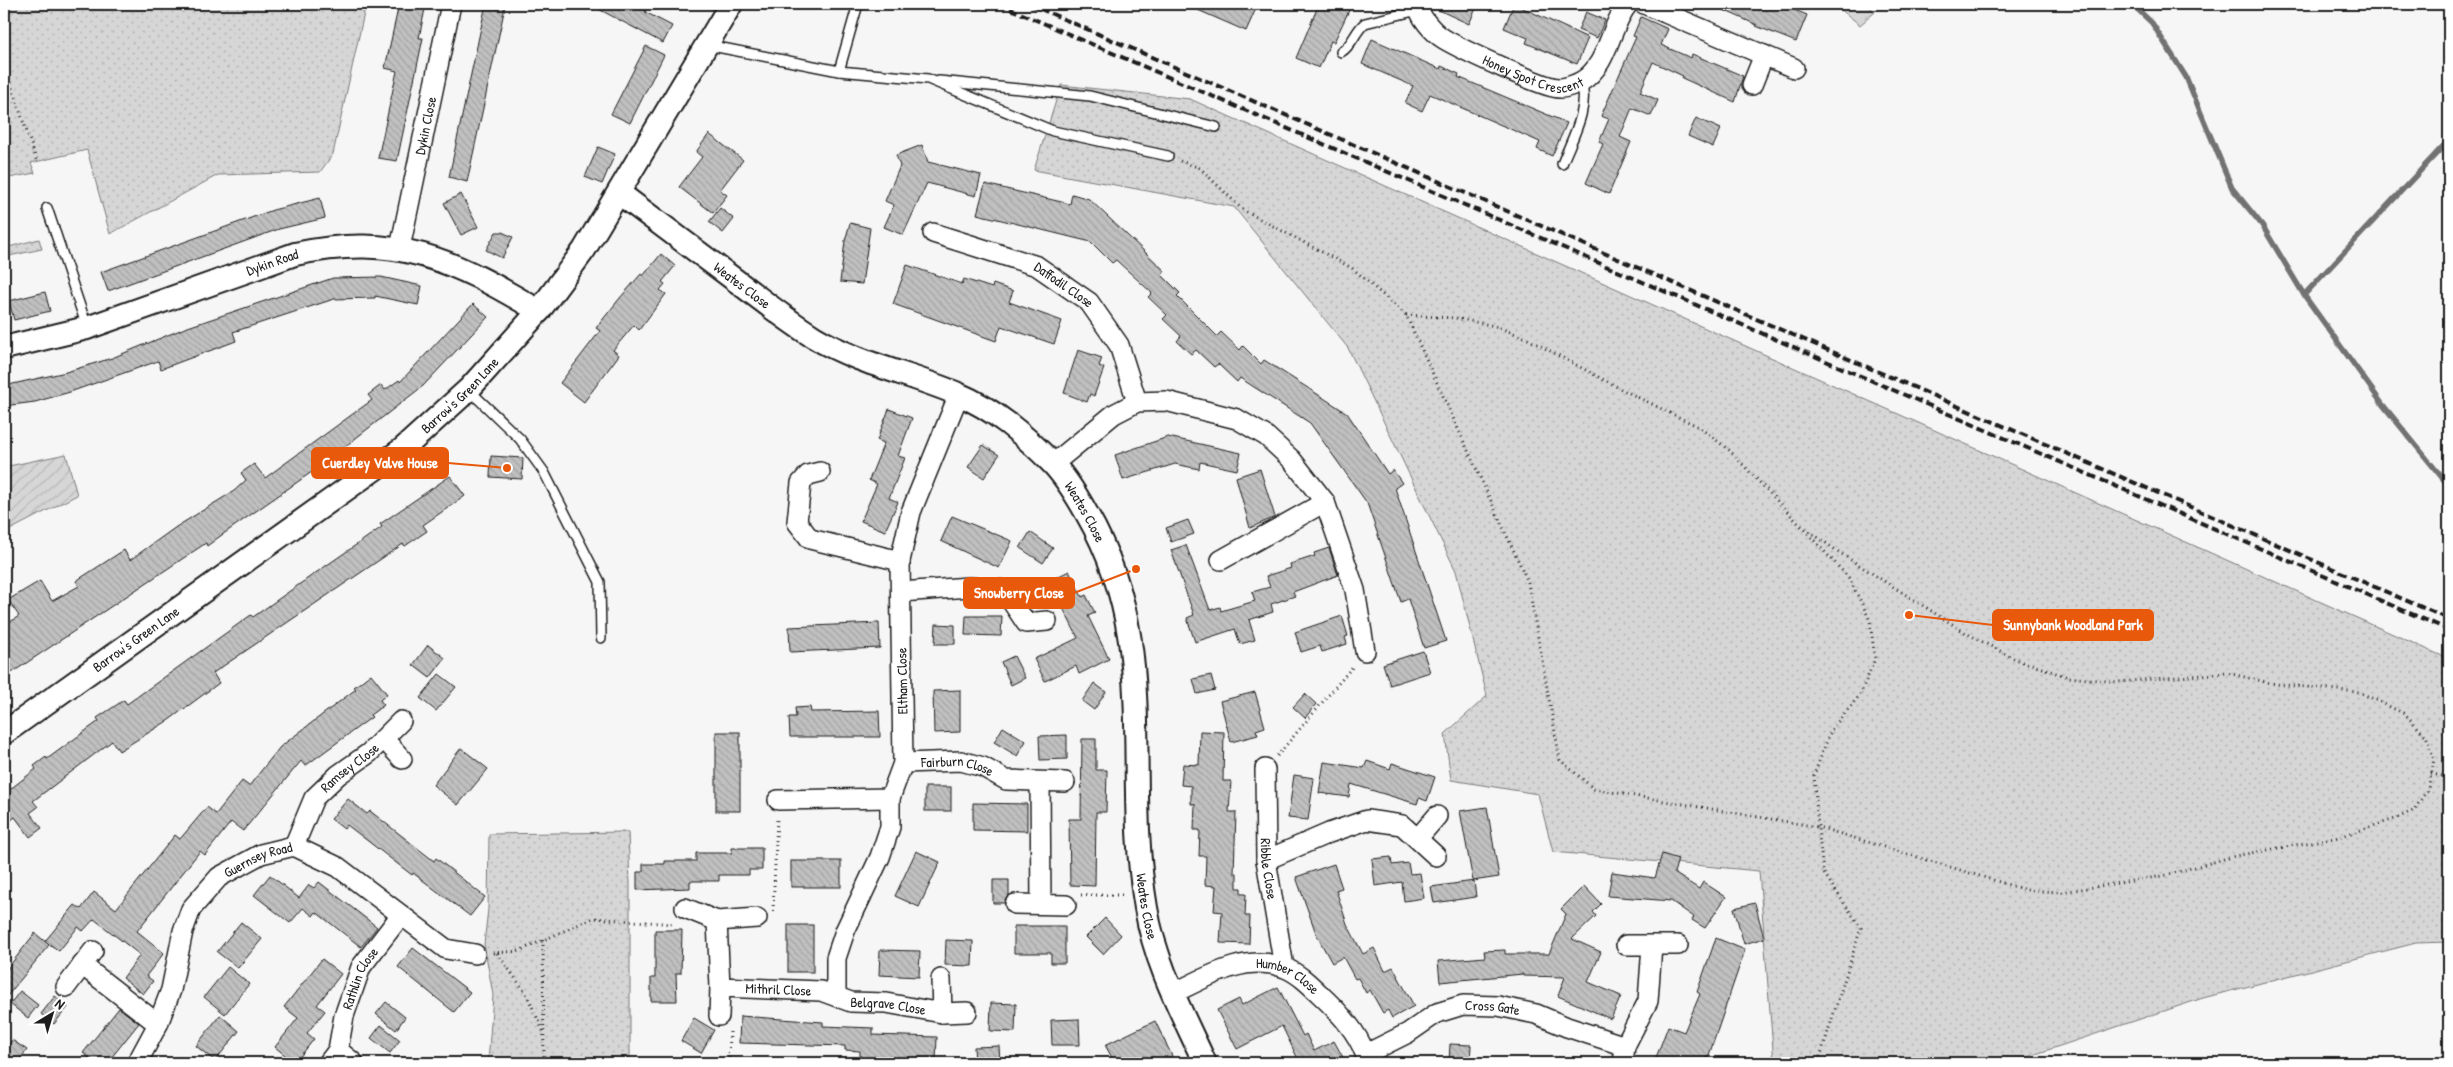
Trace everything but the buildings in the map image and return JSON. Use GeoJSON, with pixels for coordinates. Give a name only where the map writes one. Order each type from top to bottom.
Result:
{"type":"FeatureCollection","features":[{"type":"Feature","properties":{"kind":"street","name":"Dykin Close"},"geometry":{"type":"LineString","coordinates":[[400,248],[451,4]]}},
{"type":"Feature","properties":{"kind":"street","name":"Barrow's Green Lane"},"geometry":{"type":"LineString","coordinates":[[4,733],[404,448],[469,389],[539,311],[584,250],[731,4]]}},
{"type":"Feature","properties":{"kind":"street","name":"Honey Spot Crescent"},"geometry":{"type":"LineString","coordinates":[[1418,7],[1428,24],[1443,39],[1541,84],[1560,88],[1581,81],[1598,66],[1628,4]]}},
{"type":"Feature","properties":{"kind":"street"},"geometry":{"type":"LineString","coordinates":[[1644,4],[1794,68]]}},
{"type":"Feature","properties":{"kind":"street"},"geometry":{"type":"LineString","coordinates":[[1752,85],[1764,55]]}},
{"type":"Feature","properties":{"kind":"street","name":"Weates Close"},"geometry":{"type":"LineString","coordinates":[[619,193],[814,337],[855,358],[959,394],[989,410],[1015,428],[1053,464],[1077,497],[1096,530],[1114,568],[1128,619],[1137,704],[1140,860],[1144,895],[1157,952],[1172,994],[1205,1063]]}},
{"type":"Feature","properties":{"kind":"street","name":"Daffodil Close"},"geometry":{"type":"LineString","coordinates":[[933,233],[1037,266],[1090,302],[1119,345],[1137,402]]}},
{"type":"Feature","properties":{"kind":"street","name":"Dykin Road"},"geometry":{"type":"LineString","coordinates":[[4,348],[87,328],[295,254],[330,247],[400,248],[446,262],[487,280],[539,311]]}},
{"type":"Feature","properties":{"kind":"street","name":"Eltham Close"},"geometry":{"type":"LineString","coordinates":[[836,995],[836,958],[844,931],[880,857],[890,827],[890,798],[903,763],[902,592],[900,561],[911,512],[959,394]]}},
{"type":"Feature","properties":{"kind":"street"},"geometry":{"type":"LineString","coordinates":[[1053,464],[1114,414],[1137,402],[1166,401],[1238,419],[1266,436],[1292,460],[1324,502],[1355,590],[1365,651]]}},
{"type":"Feature","properties":{"kind":"street"},"geometry":{"type":"LineString","coordinates":[[820,472],[808,474],[801,483],[797,522],[810,539],[900,561]]}},
{"type":"Feature","properties":{"kind":"street"},"geometry":{"type":"LineString","coordinates":[[1221,560],[1324,502]]}},
{"type":"Feature","properties":{"kind":"street"},"geometry":{"type":"LineString","coordinates":[[902,592],[968,587],[1004,590],[1026,623],[1047,621]]}},
{"type":"Feature","properties":{"kind":"street","name":"Ramsey Close"},"geometry":{"type":"LineString","coordinates":[[294,846],[314,798],[338,775],[370,753],[401,721]]}},
{"type":"Feature","properties":{"kind":"street"},"geometry":{"type":"LineString","coordinates":[[384,739],[402,759]]}},
{"type":"Feature","properties":{"kind":"street","name":"Fairburn Close"},"geometry":{"type":"LineString","coordinates":[[903,763],[960,762],[983,767],[1006,780],[1065,782]]}},
{"type":"Feature","properties":{"kind":"street","name":"Ribble Close"},"geometry":{"type":"LineString","coordinates":[[1265,769],[1266,860],[1284,967]]}},
{"type":"Feature","properties":{"kind":"street"},"geometry":{"type":"LineString","coordinates":[[1040,782],[1041,904]]}},
{"type":"Feature","properties":{"kind":"street"},"geometry":{"type":"LineString","coordinates":[[778,800],[890,798]]}},
{"type":"Feature","properties":{"kind":"street"},"geometry":{"type":"LineString","coordinates":[[1418,838],[1437,816]]}},
{"type":"Feature","properties":{"kind":"street"},"geometry":{"type":"LineString","coordinates":[[1266,860],[1329,833],[1367,820],[1402,825],[1436,856]]}},
{"type":"Feature","properties":{"kind":"street","name":"Guernsey Road"},"geometry":{"type":"LineString","coordinates":[[137,1063],[158,1024],[171,990],[182,931],[192,908],[219,877],[262,854],[294,846],[338,867],[446,949],[475,954]]}},
{"type":"Feature","properties":{"kind":"street"},"geometry":{"type":"LineString","coordinates":[[1015,904],[1066,904]]}},
{"type":"Feature","properties":{"kind":"street"},"geometry":{"type":"LineString","coordinates":[[685,908],[717,921],[757,918]]}},
{"type":"Feature","properties":{"kind":"street","name":"Rathlin Close"},"geometry":{"type":"LineString","coordinates":[[354,1063],[332,1057],[344,1016],[362,967],[401,915]]}},
{"type":"Feature","properties":{"kind":"street"},"geometry":{"type":"LineString","coordinates":[[717,921],[720,987],[719,1016]]}},
{"type":"Feature","properties":{"kind":"street"},"geometry":{"type":"LineString","coordinates":[[1626,945],[1678,945]]}},
{"type":"Feature","properties":{"kind":"street"},"geometry":{"type":"LineString","coordinates":[[1624,1055],[1648,1001],[1652,946]]}},
{"type":"Feature","properties":{"kind":"street"},"geometry":{"type":"LineString","coordinates":[[66,986],[88,958],[158,1024]]}},
{"type":"Feature","properties":{"kind":"street","name":"Humber Close"},"geometry":{"type":"LineString","coordinates":[[1172,994],[1223,969],[1262,964],[1284,967],[1317,991],[1343,1017],[1356,1034],[1367,1059]]}},
{"type":"Feature","properties":{"kind":"street","name":"Belgrave Close"},"geometry":{"type":"LineString","coordinates":[[941,979],[942,1012]]}},
{"type":"Feature","properties":{"kind":"street","name":"Mithril Close"},"geometry":{"type":"LineString","coordinates":[[720,987],[821,991],[836,995]]}},
{"type":"Feature","properties":{"kind":"street","name":"Belgrave Close"},"geometry":{"type":"LineString","coordinates":[[836,995],[851,1002],[886,1003],[942,1012],[967,1012]]}},
{"type":"Feature","properties":{"kind":"street","name":"Cross Gate"},"geometry":{"type":"LineString","coordinates":[[1367,1059],[1437,1013],[1463,1005],[1498,1006],[1536,1014],[1624,1055]]}},
{"type":"Feature","properties":{"kind":"lane"},"geometry":{"type":"LineString","coordinates":[[839,71],[858,4]]}},
{"type":"Feature","properties":{"kind":"lane"},"geometry":{"type":"LineString","coordinates":[[1341,52],[1347,49],[1359,27],[1364,22],[1418,7]]}},
{"type":"Feature","properties":{"kind":"lane"},"geometry":{"type":"LineString","coordinates":[[707,45],[839,71],[1090,96],[1216,127]]}},
{"type":"Feature","properties":{"kind":"lane"},"geometry":{"type":"LineString","coordinates":[[928,79],[1054,131],[1168,156]]}},
{"type":"Feature","properties":{"kind":"lane"},"geometry":{"type":"LineString","coordinates":[[1562,164],[1584,106],[1585,92],[1581,81]]}},
{"type":"Feature","properties":{"kind":"lane"},"geometry":{"type":"LineString","coordinates":[[47,208],[87,328]]}},
{"type":"Feature","properties":{"kind":"lane"},"geometry":{"type":"LineString","coordinates":[[469,389],[520,439],[544,472],[600,582],[601,638]]}},
{"type":"Feature","properties":{"kind":"path"},"geometry":{"type":"LineString","coordinates":[[4,64],[37,162]]}},
{"type":"Feature","properties":{"kind":"path"},"geometry":{"type":"LineString","coordinates":[[1168,156],[1200,168],[1243,210],[1352,268],[1406,315],[1528,582],[1560,760],[1594,789],[1818,827],[2026,890],[2062,892],[2163,876],[2235,856],[2339,837],[2395,819],[2414,810],[2428,789],[2434,760],[2426,736],[2405,714],[2359,692],[2275,684],[2227,673],[2117,682],[2068,677],[2015,659],[1966,633],[1840,553],[1799,524]]}},
{"type":"Feature","properties":{"kind":"path"},"geometry":{"type":"LineString","coordinates":[[1406,315],[1455,318],[1495,326],[1518,335],[1699,427],[1729,450],[1849,578],[1870,620],[1875,659],[1860,695],[1831,730],[1814,775],[1824,872],[1861,928],[1818,1063]]}},
{"type":"Feature","properties":{"kind":"path"},"geometry":{"type":"LineString","coordinates":[[1265,769],[1365,651]]}},
{"type":"Feature","properties":{"kind":"path"},"geometry":{"type":"LineString","coordinates":[[2431,774],[2449,776]]}},
{"type":"Feature","properties":{"kind":"path"},"geometry":{"type":"LineString","coordinates":[[757,918],[770,916],[775,908],[778,800]]}},
{"type":"Feature","properties":{"kind":"path"},"geometry":{"type":"LineString","coordinates":[[1066,904],[1067,895],[1144,895]]}},
{"type":"Feature","properties":{"kind":"path"},"geometry":{"type":"LineString","coordinates":[[475,954],[519,951],[593,918],[683,924],[685,908]]}},
{"type":"Feature","properties":{"kind":"path"},"geometry":{"type":"LineString","coordinates":[[543,940],[544,1063]]}},
{"type":"Feature","properties":{"kind":"path"},"geometry":{"type":"LineString","coordinates":[[497,952],[526,994],[544,1032]]}},
{"type":"Feature","properties":{"kind":"path"},"geometry":{"type":"LineString","coordinates":[[719,1016],[730,1016],[729,1063]]}},
{"type":"Feature","properties":{"kind":"green space"},"geometry":{"type":"Polygon","coordinates":[[[4,4],[366,4],[333,154],[320,172],[218,175],[110,234],[87,150],[31,163],[35,173],[4,179],[4,4]]]}},
{"type":"Feature","properties":{"kind":"green space"},"geometry":{"type":"Polygon","coordinates":[[[1834,4],[1866,4],[1875,12],[1860,25],[1834,4]]]}},
{"type":"Feature","properties":{"kind":"green space"},"geometry":{"type":"Polygon","coordinates":[[[1061,85],[1190,99],[2449,659],[2449,942],[2416,943],[2203,998],[2009,1063],[1774,1063],[1759,871],[1553,852],[1538,794],[1451,780],[1445,734],[1487,696],[1456,571],[1348,348],[1234,207],[1034,170],[1061,85]]]}},
{"type":"Feature","properties":{"kind":"green space"},"geometry":{"type":"Polygon","coordinates":[[[39,239],[42,249],[4,257],[4,244],[5,248],[39,239]]]}},
{"type":"Feature","properties":{"kind":"green space"},"geometry":{"type":"Polygon","coordinates":[[[66,454],[77,495],[4,533],[4,467],[66,454]]]}},
{"type":"Feature","properties":{"kind":"green space"},"geometry":{"type":"Polygon","coordinates":[[[628,832],[630,883],[630,1063],[488,1063],[493,995],[484,944],[488,909],[489,834],[628,832]]]}},
{"type":"Feature","properties":{"kind":"waterway"},"geometry":{"type":"LineString","coordinates":[[2132,4],[2152,23],[2186,77],[2232,188],[2262,225],[2304,295]]}},
{"type":"Feature","properties":{"kind":"waterway"},"geometry":{"type":"LineString","coordinates":[[2449,140],[2304,295],[2383,405],[2449,486]]}},
{"type":"Feature","properties":{"kind":"railway"},"geometry":{"type":"LineString","coordinates":[[999,4],[2449,630]]}},
{"type":"Feature","properties":{"kind":"railway"},"geometry":{"type":"LineString","coordinates":[[1029,4],[2449,619]]}},
{"type":"Feature","properties":{"kind":"place","name":"Cuerdley Valve House"},"geometry":{"type":"Point","coordinates":[507,468]}},
{"type":"Feature","properties":{"kind":"place","name":"Snowberry Close"},"geometry":{"type":"Point","coordinates":[1136,569]}},
{"type":"Feature","properties":{"kind":"place","name":"Sunnybank Woodland Park"},"geometry":{"type":"Point","coordinates":[1909,615]}}]}
